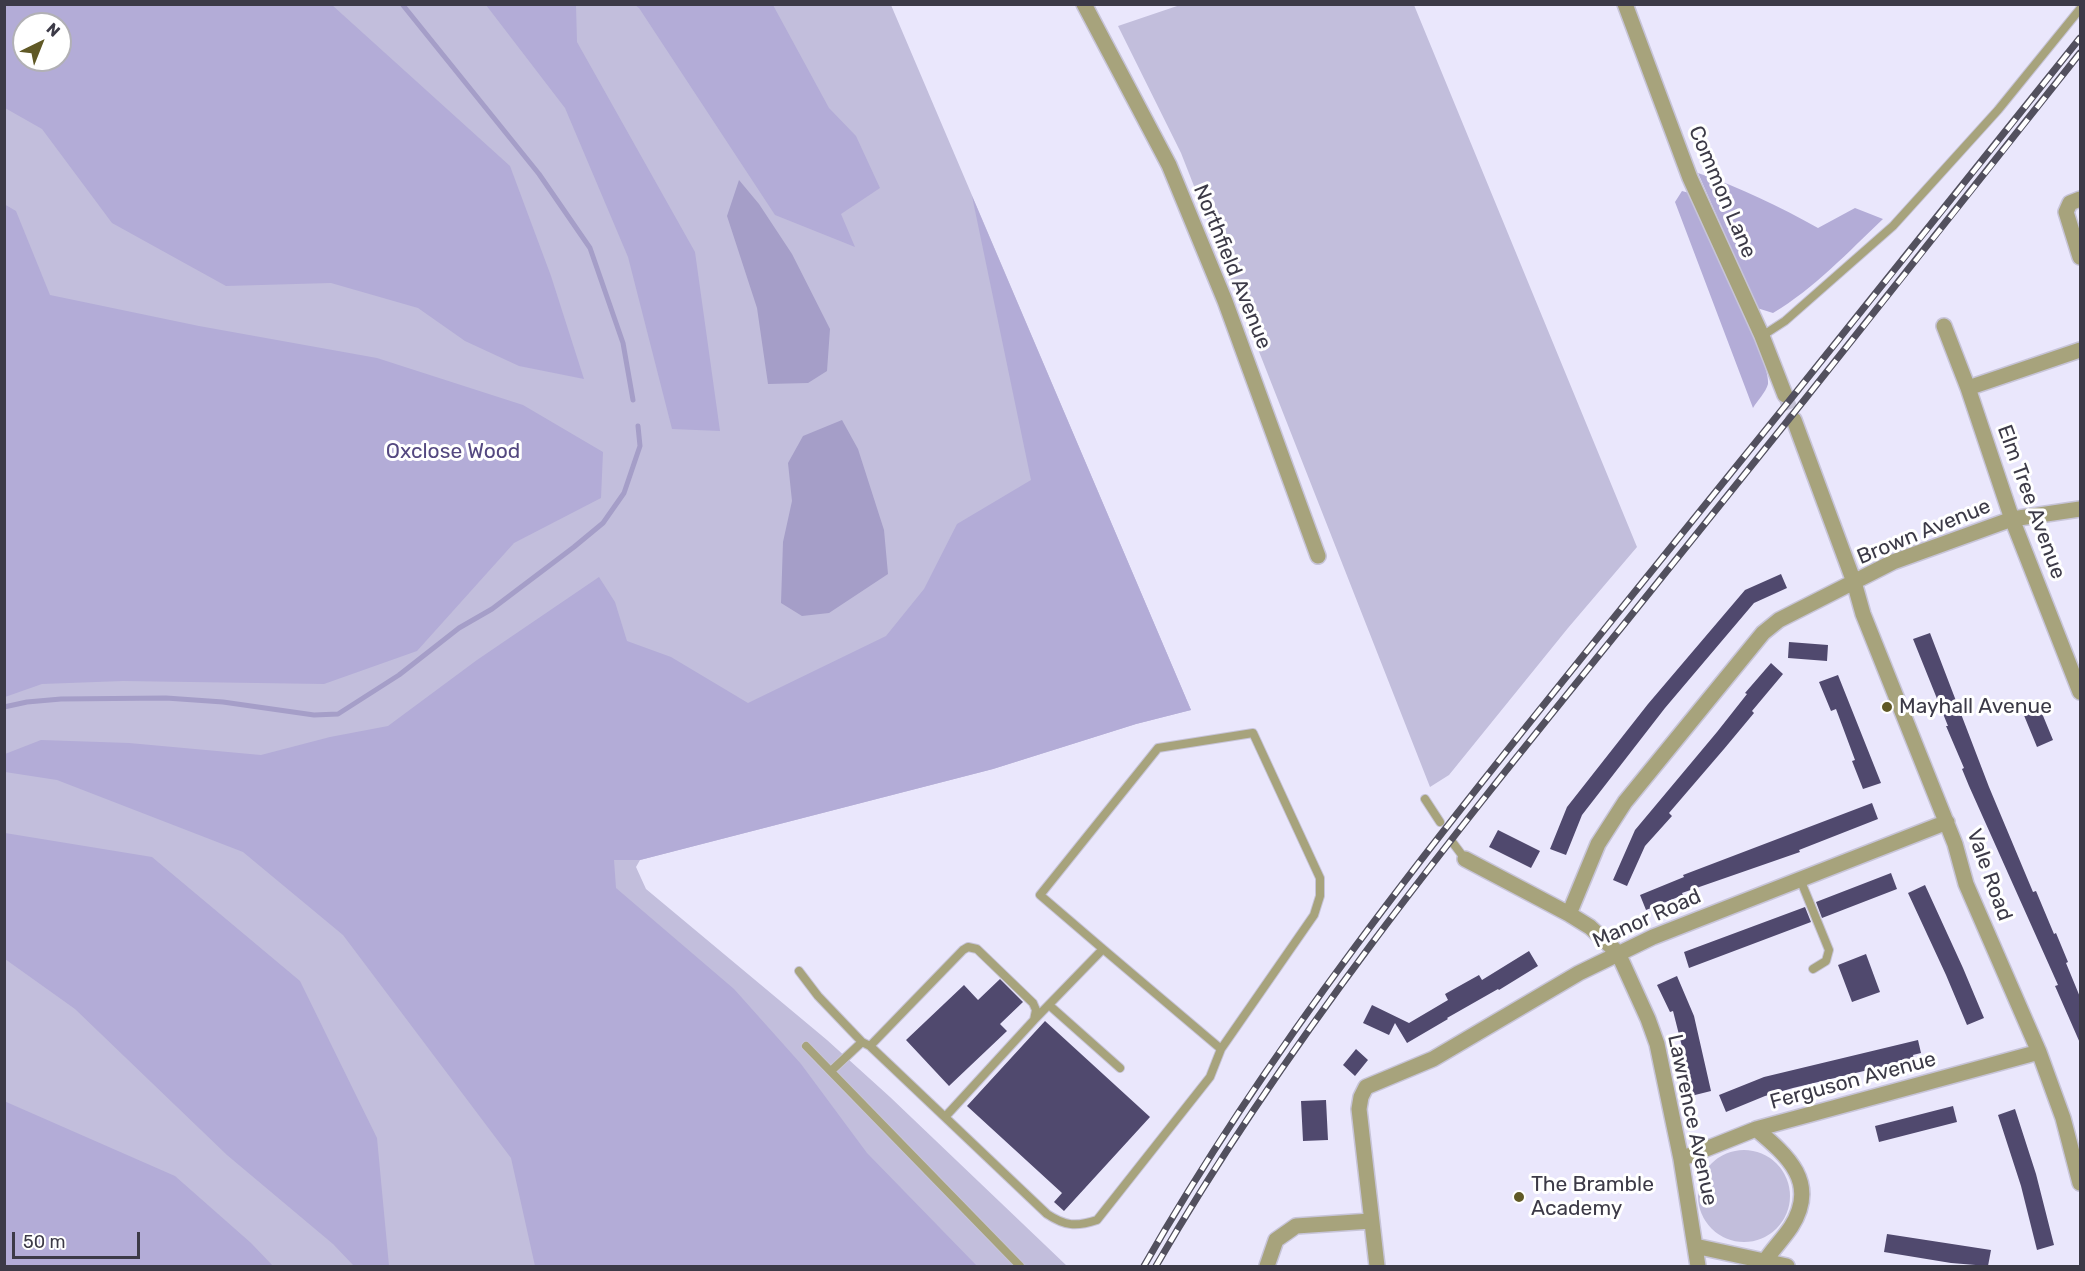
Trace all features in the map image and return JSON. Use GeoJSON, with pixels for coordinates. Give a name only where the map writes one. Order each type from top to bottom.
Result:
{"type":"FeatureCollection","features":[{"type":"Feature","properties":{"kind":"street","name":"Northfield Avenue"},"geometry":{"type":"LineString","coordinates":[[1084,4],[1169,165],[1224,302],[1318,556]]}},
{"type":"Feature","properties":{"kind":"street","name":"Common Lane"},"geometry":{"type":"LineString","coordinates":[[1625,4],[1690,178],[1762,336],[1785,395]]}},
{"type":"Feature","properties":{"kind":"street"},"geometry":{"type":"LineString","coordinates":[[2080,199],[2070,203],[2066,212],[2080,257]]}},
{"type":"Feature","properties":{"kind":"street","name":"Elm Tree Avenue"},"geometry":{"type":"LineString","coordinates":[[1944,326],[1968,388],[2012,519],[2080,692]]}},
{"type":"Feature","properties":{"kind":"street"},"geometry":{"type":"LineString","coordinates":[[1968,388],[2080,350]]}},
{"type":"Feature","properties":{"kind":"street","name":"Vale Road"},"geometry":{"type":"LineString","coordinates":[[1794,420],[1854,582],[1863,614],[1947,822],[1966,884],[2039,1052],[2063,1118],[2080,1178]]}},
{"type":"Feature","properties":{"kind":"street","name":"Brown Avenue"},"geometry":{"type":"LineString","coordinates":[[1854,582],[1893,562],[2012,519],[2080,509]]}},
{"type":"Feature","properties":{"kind":"street"},"geometry":{"type":"LineString","coordinates":[[1569,914],[1598,844],[1625,802],[1763,633],[1779,620],[1854,582]]}},
{"type":"Feature","properties":{"kind":"street","name":"Manor Road"},"geometry":{"type":"LineString","coordinates":[[1371,1221],[1359,1109],[1366,1087],[1433,1059],[1579,973],[1618,953],[1663,933],[1947,822]]}},
{"type":"Feature","properties":{"kind":"street","name":"Lawrence Avenue"},"geometry":{"type":"LineString","coordinates":[[1465,859],[1569,914],[1590,927],[1618,953],[1657,1044],[1681,1159],[1698,1266]]}},
{"type":"Feature","properties":{"kind":"street","name":"Ferguson Avenue"},"geometry":{"type":"LineString","coordinates":[[1681,1159],[1756,1129],[2039,1052]]}},
{"type":"Feature","properties":{"kind":"street"},"geometry":{"type":"LineString","coordinates":[[1756,1129],[1791,1162],[1798,1173],[1803,1200],[1794,1223],[1766,1261]]}},
{"type":"Feature","properties":{"kind":"street"},"geometry":{"type":"LineString","coordinates":[[1267,1266],[1276,1240],[1296,1226],[1371,1221],[1377,1266]]}},
{"type":"Feature","properties":{"kind":"street"},"geometry":{"type":"LineString","coordinates":[[1695,1245],[1787,1266]]}},
{"type":"Feature","properties":{"kind":"lane"},"geometry":{"type":"LineString","coordinates":[[1762,336],[1785,321],[1893,226],[1998,110],[2080,9]]}},
{"type":"Feature","properties":{"kind":"lane"},"geometry":{"type":"LineString","coordinates":[[799,971],[818,996],[862,1042],[870,1046],[1047,1214],[1062,1224],[1082,1225],[1097,1220],[1210,1077],[1221,1049],[1314,915],[1320,896],[1320,878],[1253,733],[1158,748],[1040,894],[1221,1049]]}},
{"type":"Feature","properties":{"kind":"lane"},"geometry":{"type":"LineString","coordinates":[[1425,799],[1440,822]]}},
{"type":"Feature","properties":{"kind":"lane"},"geometry":{"type":"LineString","coordinates":[[1453,843],[1465,859]]}},
{"type":"Feature","properties":{"kind":"lane"},"geometry":{"type":"LineString","coordinates":[[1800,879],[1830,950],[1826,961],[1813,969]]}},
{"type":"Feature","properties":{"kind":"lane"},"geometry":{"type":"LineString","coordinates":[[870,1046],[968,947],[977,949],[1033,1003],[1036,1010],[1034,1020]]}},
{"type":"Feature","properties":{"kind":"lane"},"geometry":{"type":"LineString","coordinates":[[945,1117],[1103,949]]}},
{"type":"Feature","properties":{"kind":"lane"},"geometry":{"type":"LineString","coordinates":[[1049,1005],[1120,1068]]}},
{"type":"Feature","properties":{"kind":"lane"},"geometry":{"type":"LineString","coordinates":[[831,1071],[862,1042]]}},
{"type":"Feature","properties":{"kind":"lane"},"geometry":{"type":"LineString","coordinates":[[806,1046],[1020,1266]]}},
{"type":"Feature","properties":{"kind":"green space"},"geometry":{"type":"Polygon","coordinates":[[[5,4],[332,5],[510,166],[551,276],[584,379],[519,366],[465,341],[418,308],[331,283],[226,286],[112,223],[42,129],[5,108],[5,4]]]}},
{"type":"Feature","properties":{"kind":"green space"},"geometry":{"type":"Polygon","coordinates":[[[1183,4],[1414,5],[1637,547],[1449,775],[1430,787],[1181,153],[1118,26],[1183,4]]]}},
{"type":"Feature","properties":{"kind":"green space","name":"Oxclose Wood"},"geometry":{"type":"Polygon","coordinates":[[[5,5],[891,5],[1191,710],[1136,724],[993,769],[640,860],[636,867],[646,889],[827,1040],[1067,1266],[5,1266],[5,5]]]}},
{"type":"Feature","properties":{"kind":"green space"},"geometry":{"type":"Polygon","coordinates":[[[486,5],[576,5],[577,42],[695,252],[720,431],[672,429],[628,257],[565,108],[486,5]]]}},
{"type":"Feature","properties":{"kind":"green space"},"geometry":{"type":"Polygon","coordinates":[[[635,5],[773,5],[829,108],[856,136],[880,188],[841,214],[855,247],[775,215],[635,5]]]}},
{"type":"Feature","properties":{"kind":"green space"},"geometry":{"type":"Polygon","coordinates":[[[1698,173],[1760,198],[1818,228],[1855,208],[1883,219],[1817,281],[1773,313],[1757,308],[1698,173]]]}},
{"type":"Feature","properties":{"kind":"green space"},"geometry":{"type":"Polygon","coordinates":[[[1682,191],[1693,194],[1750,323],[1767,372],[1768,384],[1753,408],[1675,202],[1682,191]]]}},
{"type":"Feature","properties":{"kind":"green space"},"geometry":{"type":"Polygon","coordinates":[[[972,196],[1191,710],[1136,724],[993,769],[640,860],[614,860],[616,888],[734,989],[801,1064],[867,1153],[977,1266],[535,1266],[511,1158],[343,935],[243,852],[57,780],[5,772],[5,754],[41,740],[129,743],[261,755],[330,737],[388,726],[477,660],[599,577],[615,602],[627,641],[671,657],[748,703],[886,636],[924,589],[957,524],[1031,480],[972,196]]]}},
{"type":"Feature","properties":{"kind":"green space"},"geometry":{"type":"Polygon","coordinates":[[[4,204],[16,211],[50,295],[199,326],[377,358],[523,405],[603,452],[601,498],[514,543],[417,651],[324,684],[123,681],[42,684],[5,697],[4,204]]]}},
{"type":"Feature","properties":{"kind":"green space"},"geometry":{"type":"Polygon","coordinates":[[[5,833],[152,857],[300,981],[377,1138],[389,1266],[354,1266],[333,1244],[227,1155],[75,1009],[5,959],[5,833]]]}},
{"type":"Feature","properties":{"kind":"green space"},"geometry":{"type":"Polygon","coordinates":[[[4,1101],[175,1176],[251,1243],[273,1266],[5,1266],[4,1101]]]}},
{"type":"Feature","properties":{"kind":"green space"},"geometry":{"type":"Polygon","coordinates":[[[1744,1150],[1762,1153],[1777,1163],[1787,1178],[1790,1196],[1787,1214],[1777,1229],[1762,1239],[1744,1242],[1726,1239],[1711,1229],[1701,1214],[1698,1196],[1701,1178],[1711,1163],[1726,1153],[1744,1150]]]}},
{"type":"Feature","properties":{"kind":"shaded area"},"geometry":{"type":"Polygon","coordinates":[[[739,180],[759,204],[792,254],[830,329],[827,371],[808,383],[768,384],[757,308],[727,216],[739,180]]]}},
{"type":"Feature","properties":{"kind":"shaded area"},"geometry":{"type":"Polygon","coordinates":[[[842,420],[858,449],[884,530],[888,574],[829,613],[802,616],[781,603],[783,542],[792,501],[788,463],[803,436],[842,420]]]}},
{"type":"Feature","properties":{"kind":"building"},"geometry":{"type":"Polygon","coordinates":[[[1781,574],[1787,588],[1754,603],[1665,708],[1582,815],[1566,855],[1550,849],[1567,807],[1648,704],[1745,590],[1781,574]]]}},
{"type":"Feature","properties":{"kind":"building"},"geometry":{"type":"Polygon","coordinates":[[[1930,633],[1989,787],[2033,892],[2036,891],[2068,962],[2066,963],[2080,997],[2080,1043],[2055,986],[2058,985],[1969,786],[1913,639],[1930,633]]]}},
{"type":"Feature","properties":{"kind":"building"},"geometry":{"type":"Polygon","coordinates":[[[1789,642],[1828,645],[1827,661],[1788,658],[1789,642]]]}},
{"type":"Feature","properties":{"kind":"building"},"geometry":{"type":"Polygon","coordinates":[[[1771,663],[1783,674],[1752,711],[1754,713],[1669,813],[1672,816],[1645,846],[1627,886],[1613,880],[1635,830],[1771,663]]]}},
{"type":"Feature","properties":{"kind":"building"},"geometry":{"type":"Polygon","coordinates":[[[1838,675],[1881,783],[1863,789],[1836,709],[1831,711],[1819,682],[1838,675]]]}},
{"type":"Feature","properties":{"kind":"building"},"geometry":{"type":"Polygon","coordinates":[[[2039,706],[2053,740],[2037,747],[2023,713],[2039,706]]]}},
{"type":"Feature","properties":{"kind":"building"},"geometry":{"type":"Polygon","coordinates":[[[1872,803],[1878,819],[1799,850],[1800,852],[1682,893],[1683,895],[1646,910],[1640,895],[1684,877],[1683,875],[1872,803]]]}},
{"type":"Feature","properties":{"kind":"building"},"geometry":{"type":"Polygon","coordinates":[[[1498,830],[1540,851],[1531,868],[1489,847],[1498,830]]]}},
{"type":"Feature","properties":{"kind":"building"},"geometry":{"type":"Polygon","coordinates":[[[1891,873],[1897,889],[1822,918],[1816,902],[1891,873]]]}},
{"type":"Feature","properties":{"kind":"building"},"geometry":{"type":"Polygon","coordinates":[[[1925,885],[1984,1018],[1967,1025],[1908,893],[1925,885]]]}},
{"type":"Feature","properties":{"kind":"building"},"geometry":{"type":"Polygon","coordinates":[[[1805,907],[1811,922],[1689,968],[1684,952],[1805,907]]]}},
{"type":"Feature","properties":{"kind":"building"},"geometry":{"type":"Polygon","coordinates":[[[1529,951],[1538,966],[1407,1043],[1395,1023],[1389,1035],[1363,1023],[1372,1005],[1409,1023],[1448,1000],[1445,994],[1479,975],[1482,980],[1529,951]]]}},
{"type":"Feature","properties":{"kind":"building"},"geometry":{"type":"Polygon","coordinates":[[[1866,954],[1880,992],[1852,1002],[1838,965],[1866,954]]]}},
{"type":"Feature","properties":{"kind":"building"},"geometry":{"type":"Polygon","coordinates":[[[1677,976],[1694,1016],[1711,1091],[1691,1096],[1688,1083],[1691,1082],[1673,1011],[1670,1012],[1657,985],[1677,976]]]}},
{"type":"Feature","properties":{"kind":"building"},"geometry":{"type":"Polygon","coordinates":[[[1000,979],[1023,1002],[1000,1024],[1007,1031],[949,1086],[906,1040],[964,985],[978,1000],[1000,979]]]}},
{"type":"Feature","properties":{"kind":"building"},"geometry":{"type":"Polygon","coordinates":[[[1045,1021],[1150,1117],[1064,1211],[1054,1202],[1062,1193],[967,1106],[1045,1021]]]}},
{"type":"Feature","properties":{"kind":"building"},"geometry":{"type":"Polygon","coordinates":[[[1918,1040],[1921,1053],[1913,1055],[1914,1059],[1793,1088],[1765,1096],[1726,1112],[1719,1095],[1764,1077],[1918,1040]]]}},
{"type":"Feature","properties":{"kind":"building"},"geometry":{"type":"Polygon","coordinates":[[[1356,1049],[1368,1060],[1355,1076],[1343,1065],[1356,1049]]]}},
{"type":"Feature","properties":{"kind":"building"},"geometry":{"type":"Polygon","coordinates":[[[1326,1100],[1328,1140],[1303,1141],[1301,1101],[1326,1100]]]}},
{"type":"Feature","properties":{"kind":"building"},"geometry":{"type":"Polygon","coordinates":[[[1953,1106],[1957,1122],[1879,1142],[1875,1126],[1953,1106]]]}},
{"type":"Feature","properties":{"kind":"building"},"geometry":{"type":"Polygon","coordinates":[[[2015,1109],[2036,1174],[2054,1245],[2037,1250],[2021,1186],[1998,1115],[2015,1109]]]}},
{"type":"Feature","properties":{"kind":"building"},"geometry":{"type":"Polygon","coordinates":[[[1887,1234],[1991,1250],[1988,1266],[1951,1263],[1884,1252],[1887,1234]]]}},
{"type":"Feature","properties":{"kind":"waterway"},"geometry":{"type":"LineString","coordinates":[[402,4],[539,174],[590,248],[623,343],[633,400]]}},
{"type":"Feature","properties":{"kind":"waterway"},"geometry":{"type":"LineString","coordinates":[[4,707],[61,699],[166,698],[223,702],[314,715],[338,714],[399,675],[459,628],[492,609],[603,523],[624,493],[640,446],[638,426]]}},
{"type":"Feature","properties":{"kind":"tunnel"},"geometry":{"type":"LineString","coordinates":[[1785,395],[1794,420]]}},
{"type":"Feature","properties":{"kind":"railway"},"geometry":{"type":"LineString","coordinates":[[1144,1266],[1248,1098],[1363,936],[1546,702],[2080,38]]}},
{"type":"Feature","properties":{"kind":"railway"},"geometry":{"type":"LineString","coordinates":[[1156,1266],[1261,1099],[1376,938],[1497,782],[2080,53]]}},
{"type":"Feature","properties":{"kind":"place","name":"Mayhall Avenue"},"geometry":{"type":"Point","coordinates":[1887,707]}},
{"type":"Feature","properties":{"kind":"place","name":"The Bramble Academy"},"geometry":{"type":"Point","coordinates":[1519,1197]}}]}
